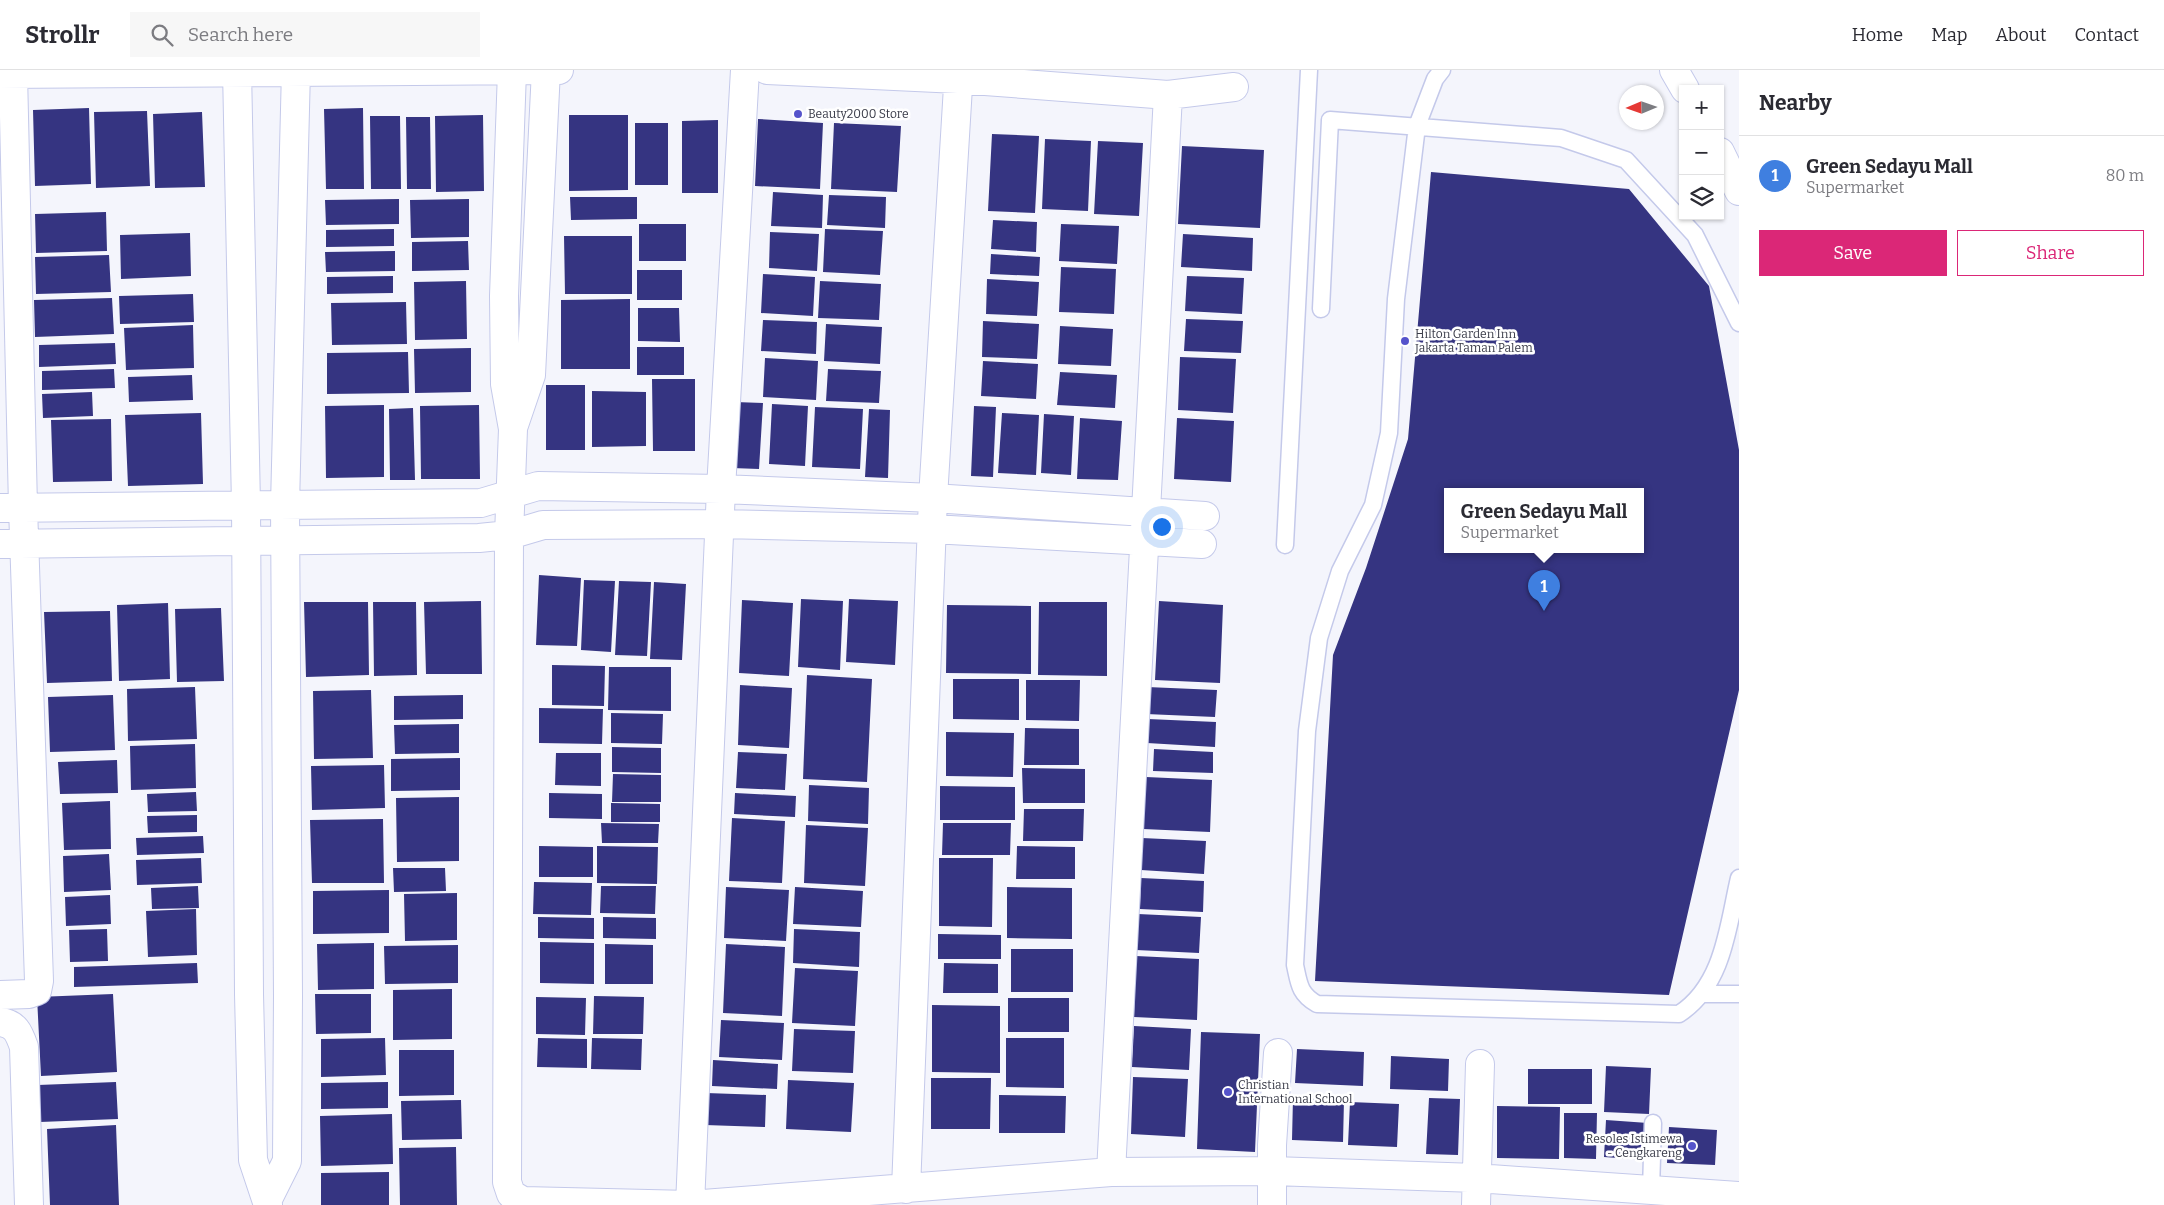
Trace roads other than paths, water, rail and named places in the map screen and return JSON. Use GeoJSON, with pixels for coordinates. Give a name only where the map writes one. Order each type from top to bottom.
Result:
{"type":"FeatureCollection","features":[{"type":"Feature","properties":{"kind":"street"},"geometry":{"type":"LineString","coordinates":[[513,429],[531,376],[546,70]]}},
{"type":"Feature","properties":{"kind":"street"},"geometry":{"type":"LineString","coordinates":[[0,995],[29,994],[37,991],[39,981],[12,544],[6,73],[559,70]]}},
{"type":"Feature","properties":{"kind":"street"},"geometry":{"type":"LineString","coordinates":[[690,1205],[721,489],[745,70]]}},
{"type":"Feature","properties":{"kind":"street"},"geometry":{"type":"LineString","coordinates":[[767,70],[958,74],[1168,95],[1234,87]]}},
{"type":"Feature","properties":{"kind":"street"},"geometry":{"type":"LineString","coordinates":[[1674,70],[1683,85]]}},
{"type":"Feature","properties":{"kind":"street"},"geometry":{"type":"LineString","coordinates":[[512,71],[504,296],[505,384],[513,429],[509,534],[507,1182],[511,1194],[523,1201],[690,1205],[1111,1172],[1273,1171],[1476,1178],[1651,1190],[1730,1199]]}},
{"type":"Feature","properties":{"kind":"street"},"geometry":{"type":"LineString","coordinates":[[237,72],[247,542],[249,994],[253,1160],[268,1202]]}},
{"type":"Feature","properties":{"kind":"street"},"geometry":{"type":"LineString","coordinates":[[268,1202],[287,1161],[288,996],[285,505],[296,72]]}},
{"type":"Feature","properties":{"kind":"street"},"geometry":{"type":"LineString","coordinates":[[906,1189],[933,498],[958,74]]}},
{"type":"Feature","properties":{"kind":"street"},"geometry":{"type":"LineString","coordinates":[[1111,1172],[1168,95]]}},
{"type":"Feature","properties":{"kind":"street"},"geometry":{"type":"LineString","coordinates":[[1724,160],[1739,191]]}},
{"type":"Feature","properties":{"kind":"street"},"geometry":{"type":"LineString","coordinates":[[11,508],[481,503],[538,486],[721,489],[933,498],[1205,516]]}},
{"type":"Feature","properties":{"kind":"street"},"geometry":{"type":"LineString","coordinates":[[12,544],[479,538],[509,534],[543,525],[720,524],[932,529],[1202,544]]}},
{"type":"Feature","properties":{"kind":"street"},"geometry":{"type":"LineString","coordinates":[[249,994],[288,996]]}},
{"type":"Feature","properties":{"kind":"street"},"geometry":{"type":"LineString","coordinates":[[0,1022],[10,1024],[18,1031],[24,1046],[29,1205]]}},
{"type":"Feature","properties":{"kind":"street"},"geometry":{"type":"LineString","coordinates":[[1272,1205],[1272,1145],[1278,1053]]}},
{"type":"Feature","properties":{"kind":"street"},"geometry":{"type":"LineString","coordinates":[[1476,1205],[1480,1064]]}},
{"type":"Feature","properties":{"kind":"lane"},"geometry":{"type":"LineString","coordinates":[[1285,545],[1309,70]]}},
{"type":"Feature","properties":{"kind":"lane"},"geometry":{"type":"LineString","coordinates":[[1442,70],[1435,79],[1417,126],[1396,299],[1389,433],[1372,506],[1340,571],[1319,638],[1307,731],[1295,965],[1299,985],[1306,998],[1317,1004],[1680,1014],[1703,994],[1714,975],[1739,878]]}},
{"type":"Feature","properties":{"kind":"lane"},"geometry":{"type":"LineString","coordinates":[[1320,309],[1330,120],[1561,138],[1626,160],[1695,235],[1739,324]]}},
{"type":"Feature","properties":{"kind":"lane"},"geometry":{"type":"LineString","coordinates":[[1703,994],[1739,994]]}},
{"type":"Feature","properties":{"kind":"lane"},"geometry":{"type":"LineString","coordinates":[[1651,1190],[1653,1123]]}},
{"type":"Feature","properties":{"kind":"place","name":"Beauty2000 Store"},"geometry":{"type":"Point","coordinates":[798,114]}},
{"type":"Feature","properties":{"kind":"place","name":"Hilton Garden Inn Jakarta Taman Palem"},"geometry":{"type":"Point","coordinates":[1405,341]}},
{"type":"Feature","properties":{"kind":"place","name":"Green Sedayu Mall"},"geometry":{"type":"Point","coordinates":[1544,611]}},
{"type":"Feature","properties":{"kind":"place","name":"Christian International School"},"geometry":{"type":"Point","coordinates":[1228,1092]}},
{"type":"Feature","properties":{"kind":"place","name":"Resoles Istimewa - Cengkareng"},"geometry":{"type":"Point","coordinates":[1692,1146]}}]}
